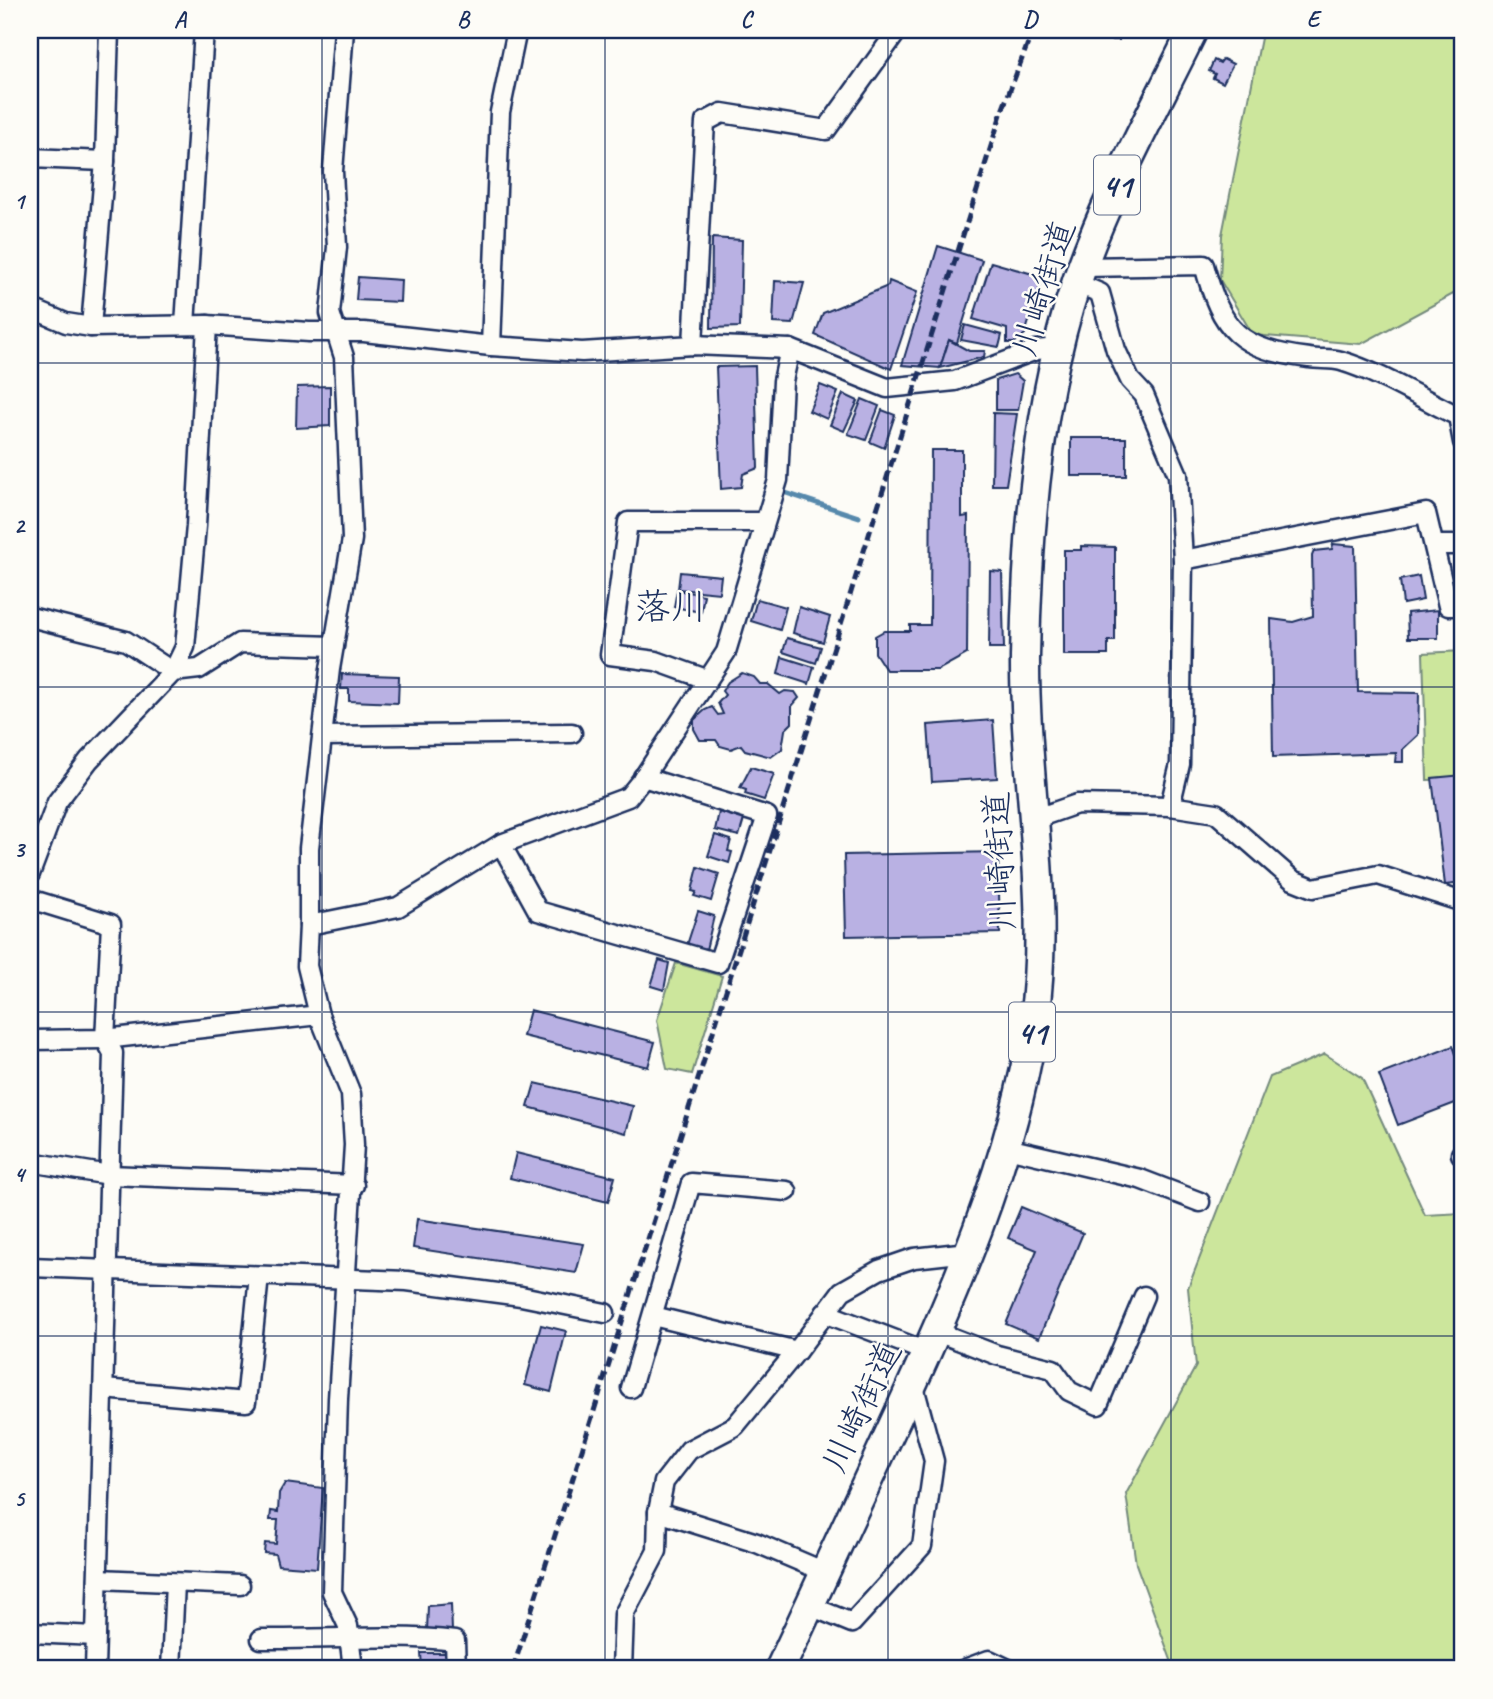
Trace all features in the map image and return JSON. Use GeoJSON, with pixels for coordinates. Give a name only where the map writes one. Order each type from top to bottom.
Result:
{"type":"FeatureCollection","features":[{"type":"Feature","properties":{"kind":"main road","name":"川崎街道"},"geometry":{"type":"LineString","coordinates":[[780,1669],[931,1342],[1007,1148],[1026,1067],[1040,954],[1025,661],[1029,553],[1045,421],[1059,348],[1079,275],[1113,193],[1193,30]]}},
{"type":"Feature","properties":{"kind":"street"},"geometry":{"type":"LineString","coordinates":[[90,327],[105,161],[109,30]]}},
{"type":"Feature","properties":{"kind":"street"},"geometry":{"type":"LineString","coordinates":[[185,325],[204,30]]}},
{"type":"Feature","properties":{"kind":"street"},"geometry":{"type":"LineString","coordinates":[[344,30],[333,171],[337,247],[330,313],[344,357],[352,539],[334,646],[308,856],[307,966],[319,1015],[351,1094],[354,1185],[344,1278],[332,1592],[348,1626],[353,1669]]}},
{"type":"Feature","properties":{"kind":"street"},"geometry":{"type":"LineString","coordinates":[[491,346],[500,112],[517,30]]}},
{"type":"Feature","properties":{"kind":"street"},"geometry":{"type":"LineString","coordinates":[[693,345],[705,122],[722,113],[826,130],[898,30]]}},
{"type":"Feature","properties":{"kind":"street"},"geometry":{"type":"LineString","coordinates":[[30,158],[105,161]]}},
{"type":"Feature","properties":{"kind":"street"},"geometry":{"type":"LineString","coordinates":[[1079,275],[1203,265],[1214,303],[1238,338],[1271,351],[1340,361],[1387,382],[1458,416],[1463,442]]}},
{"type":"Feature","properties":{"kind":"street"},"geometry":{"type":"LineString","coordinates":[[1079,275],[1100,293],[1116,350],[1130,380],[1144,395],[1178,475],[1183,560],[1180,764],[1170,806]]}},
{"type":"Feature","properties":{"kind":"street"},"geometry":{"type":"LineString","coordinates":[[30,308],[66,323],[90,327],[207,325],[364,332],[491,346],[582,352],[693,345],[790,349],[887,388],[955,381],[1036,350],[1059,348]]}},
{"type":"Feature","properties":{"kind":"street"},"geometry":{"type":"LineString","coordinates":[[30,874],[57,802],[89,760],[173,672],[185,647],[196,526],[207,325]]}},
{"type":"Feature","properties":{"kind":"street"},"geometry":{"type":"LineString","coordinates":[[309,925],[398,907],[501,844],[628,796],[643,778],[726,652],[778,480],[783,381],[790,349]]}},
{"type":"Feature","properties":{"kind":"street"},"geometry":{"type":"LineString","coordinates":[[1183,560],[1426,513],[1448,606],[1463,606]]}},
{"type":"Feature","properties":{"kind":"street"},"geometry":{"type":"LineString","coordinates":[[706,679],[656,661],[610,655],[628,522],[764,522]]}},
{"type":"Feature","properties":{"kind":"street"},"geometry":{"type":"LineString","coordinates":[[1435,545],[1463,545]]}},
{"type":"Feature","properties":{"kind":"street"},"geometry":{"type":"LineString","coordinates":[[30,617],[127,641],[173,672],[198,669],[240,643],[334,646]]}},
{"type":"Feature","properties":{"kind":"street"},"geometry":{"type":"LineString","coordinates":[[323,736],[572,733]]}},
{"type":"Feature","properties":{"kind":"street"},"geometry":{"type":"LineString","coordinates":[[501,844],[538,911],[718,963],[766,816],[643,778]]}},
{"type":"Feature","properties":{"kind":"street"},"geometry":{"type":"LineString","coordinates":[[1034,819],[1077,804],[1170,806],[1216,813],[1293,880],[1313,888],[1378,876],[1463,902]]}},
{"type":"Feature","properties":{"kind":"street"},"geometry":{"type":"LineString","coordinates":[[30,899],[111,924],[104,1039],[113,1053],[95,1669]]}},
{"type":"Feature","properties":{"kind":"street"},"geometry":{"type":"LineString","coordinates":[[30,1040],[104,1039],[319,1015]]}},
{"type":"Feature","properties":{"kind":"street"},"geometry":{"type":"LineString","coordinates":[[1007,1148],[1140,1179],[1200,1202]]}},
{"type":"Feature","properties":{"kind":"street"},"geometry":{"type":"LineString","coordinates":[[30,1162],[109,1175],[354,1185]]}},
{"type":"Feature","properties":{"kind":"street"},"geometry":{"type":"LineString","coordinates":[[631,1388],[691,1184],[787,1191]]}},
{"type":"Feature","properties":{"kind":"street"},"geometry":{"type":"LineString","coordinates":[[622,1669],[624,1614],[657,1551],[657,1512],[664,1482],[689,1450],[735,1426],[842,1291],[880,1270],[914,1258],[968,1252]]}},
{"type":"Feature","properties":{"kind":"street"},"geometry":{"type":"LineString","coordinates":[[30,1267],[407,1281],[522,1296],[605,1313]]}},
{"type":"Feature","properties":{"kind":"street"},"geometry":{"type":"LineString","coordinates":[[104,1389],[246,1402],[259,1276]]}},
{"type":"Feature","properties":{"kind":"street"},"geometry":{"type":"LineString","coordinates":[[825,1313],[931,1342],[1053,1370],[1069,1391],[1098,1405],[1144,1296]]}},
{"type":"Feature","properties":{"kind":"street"},"geometry":{"type":"LineString","coordinates":[[653,1316],[797,1350]]}},
{"type":"Feature","properties":{"kind":"street"},"geometry":{"type":"LineString","coordinates":[[810,1606],[852,1623],[922,1546],[934,1461],[913,1383]]}},
{"type":"Feature","properties":{"kind":"street"},"geometry":{"type":"LineString","coordinates":[[657,1512],[757,1543],[825,1572]]}},
{"type":"Feature","properties":{"kind":"street"},"geometry":{"type":"LineString","coordinates":[[98,1579],[240,1585]]}},
{"type":"Feature","properties":{"kind":"street"},"geometry":{"type":"LineString","coordinates":[[171,1669],[175,1583]]}},
{"type":"Feature","properties":{"kind":"street"},"geometry":{"type":"LineString","coordinates":[[30,1633],[96,1636]]}},
{"type":"Feature","properties":{"kind":"street"},"geometry":{"type":"LineString","coordinates":[[261,1639],[349,1640],[418,1637],[455,1642],[456,1669]]}},
{"type":"Feature","properties":{"kind":"street"},"geometry":{"type":"LineString","coordinates":[[965,1669],[989,1660],[1009,1669]]}},
{"type":"Feature","properties":{"kind":"green space"},"geometry":{"type":"Polygon","coordinates":[[[1270,30],[1463,30],[1463,323],[1455,293],[1361,344],[1253,335],[1220,280],[1222,235],[1261,38],[1270,30]]]}},
{"type":"Feature","properties":{"kind":"green space"},"geometry":{"type":"Polygon","coordinates":[[[1463,651],[1463,779],[1427,780],[1423,653],[1463,651]]]}},
{"type":"Feature","properties":{"kind":"green space"},"geometry":{"type":"Polygon","coordinates":[[[676,963],[722,976],[692,1074],[667,1069],[657,1020],[676,963]]]}},
{"type":"Feature","properties":{"kind":"green space"},"geometry":{"type":"Polygon","coordinates":[[[1325,1054],[1362,1078],[1425,1215],[1463,1213],[1463,1669],[1167,1669],[1171,1660],[1136,1564],[1126,1494],[1196,1366],[1188,1288],[1270,1077],[1325,1054]]]}},
{"type":"Feature","properties":{"kind":"building"},"geometry":{"type":"Polygon","coordinates":[[[1085,30],[1138,30],[1138,35],[1119,35],[1119,40],[1104,40],[1104,35],[1085,34],[1085,30]]]}},
{"type":"Feature","properties":{"kind":"building"},"geometry":{"type":"Polygon","coordinates":[[[1223,59],[1233,64],[1223,83],[1213,78],[1215,74],[1209,71],[1214,60],[1220,63],[1223,59]]]}},
{"type":"Feature","properties":{"kind":"building"},"geometry":{"type":"Polygon","coordinates":[[[712,238],[742,240],[740,327],[711,328],[712,238]]]}},
{"type":"Feature","properties":{"kind":"building"},"geometry":{"type":"Polygon","coordinates":[[[938,246],[982,260],[957,343],[949,340],[940,368],[902,365],[938,246]]]}},
{"type":"Feature","properties":{"kind":"building"},"geometry":{"type":"Polygon","coordinates":[[[991,262],[1043,277],[1025,334],[1014,343],[1007,343],[1007,329],[973,319],[991,262]]]}},
{"type":"Feature","properties":{"kind":"building"},"geometry":{"type":"Polygon","coordinates":[[[358,277],[401,280],[400,302],[356,300],[358,277]]]}},
{"type":"Feature","properties":{"kind":"building"},"geometry":{"type":"Polygon","coordinates":[[[775,281],[804,283],[793,324],[773,323],[775,281]]]}},
{"type":"Feature","properties":{"kind":"building"},"geometry":{"type":"Polygon","coordinates":[[[889,281],[917,292],[891,369],[815,335],[823,313],[888,286],[889,281]]]}},
{"type":"Feature","properties":{"kind":"building"},"geometry":{"type":"Polygon","coordinates":[[[965,325],[1002,335],[999,347],[961,340],[965,325]]]}},
{"type":"Feature","properties":{"kind":"building"},"geometry":{"type":"Polygon","coordinates":[[[949,340],[969,351],[985,351],[984,357],[940,368],[949,340]]]}},
{"type":"Feature","properties":{"kind":"building"},"geometry":{"type":"Polygon","coordinates":[[[755,366],[758,468],[743,474],[741,487],[721,489],[716,367],[755,366]]]}},
{"type":"Feature","properties":{"kind":"building"},"geometry":{"type":"Polygon","coordinates":[[[1015,374],[1023,381],[1018,410],[996,410],[996,380],[1015,374]]]}},
{"type":"Feature","properties":{"kind":"building"},"geometry":{"type":"Polygon","coordinates":[[[820,385],[838,392],[827,419],[809,411],[820,385]]]}},
{"type":"Feature","properties":{"kind":"building"},"geometry":{"type":"Polygon","coordinates":[[[330,386],[330,426],[296,428],[297,387],[330,386]]]}},
{"type":"Feature","properties":{"kind":"building"},"geometry":{"type":"Polygon","coordinates":[[[843,394],[858,401],[844,431],[830,425],[843,394]]]}},
{"type":"Feature","properties":{"kind":"building"},"geometry":{"type":"Polygon","coordinates":[[[862,399],[879,406],[866,440],[848,434],[862,399]]]}},
{"type":"Feature","properties":{"kind":"building"},"geometry":{"type":"Polygon","coordinates":[[[882,410],[895,415],[884,448],[870,442],[882,410]]]}},
{"type":"Feature","properties":{"kind":"building"},"geometry":{"type":"Polygon","coordinates":[[[993,413],[1017,414],[1006,485],[992,485],[993,413]]]}},
{"type":"Feature","properties":{"kind":"building"},"geometry":{"type":"Polygon","coordinates":[[[1071,438],[1126,438],[1126,476],[1071,476],[1071,438]]]}},
{"type":"Feature","properties":{"kind":"building"},"geometry":{"type":"Polygon","coordinates":[[[931,450],[962,450],[962,517],[968,516],[967,654],[938,670],[886,670],[875,653],[875,636],[884,631],[910,631],[910,625],[930,625],[931,450]]]}},
{"type":"Feature","properties":{"kind":"building"},"geometry":{"type":"Polygon","coordinates":[[[1333,544],[1355,546],[1358,692],[1419,693],[1418,735],[1403,749],[1403,762],[1395,762],[1396,753],[1273,757],[1271,619],[1293,622],[1313,616],[1312,556],[1314,551],[1332,549],[1333,544]]]}},
{"type":"Feature","properties":{"kind":"building"},"geometry":{"type":"Polygon","coordinates":[[[1081,546],[1115,547],[1115,641],[1108,641],[1108,655],[1064,655],[1064,550],[1081,550],[1081,546]]]}},
{"type":"Feature","properties":{"kind":"building"},"geometry":{"type":"Polygon","coordinates":[[[990,571],[1002,572],[1004,648],[989,648],[990,571]]]}},
{"type":"Feature","properties":{"kind":"building"},"geometry":{"type":"Polygon","coordinates":[[[680,572],[721,576],[719,593],[678,589],[680,572]]]}},
{"type":"Feature","properties":{"kind":"building"},"geometry":{"type":"Polygon","coordinates":[[[1419,576],[1423,600],[1403,604],[1400,580],[1419,576]]]}},
{"type":"Feature","properties":{"kind":"building"},"geometry":{"type":"Polygon","coordinates":[[[677,590],[704,595],[701,612],[674,607],[677,590]]]}},
{"type":"Feature","properties":{"kind":"building"},"geometry":{"type":"Polygon","coordinates":[[[757,599],[786,607],[780,630],[751,621],[757,599]]]}},
{"type":"Feature","properties":{"kind":"building"},"geometry":{"type":"Polygon","coordinates":[[[799,607],[830,617],[823,642],[793,633],[799,607]]]}},
{"type":"Feature","properties":{"kind":"building"},"geometry":{"type":"Polygon","coordinates":[[[1438,610],[1438,638],[1408,638],[1407,613],[1438,610]]]}},
{"type":"Feature","properties":{"kind":"building"},"geometry":{"type":"Polygon","coordinates":[[[787,638],[821,647],[816,663],[783,652],[787,638]]]}},
{"type":"Feature","properties":{"kind":"building"},"geometry":{"type":"Polygon","coordinates":[[[782,657],[814,667],[809,684],[778,674],[782,657]]]}},
{"type":"Feature","properties":{"kind":"building"},"geometry":{"type":"Polygon","coordinates":[[[742,673],[754,677],[760,684],[768,684],[780,694],[785,691],[795,692],[799,698],[792,706],[792,723],[785,730],[782,749],[771,757],[745,750],[741,745],[731,749],[720,746],[716,740],[700,740],[694,729],[694,720],[705,710],[712,707],[718,715],[723,714],[718,703],[725,695],[722,691],[728,682],[742,673]]]}},
{"type":"Feature","properties":{"kind":"building"},"geometry":{"type":"Polygon","coordinates":[[[342,674],[399,676],[398,703],[349,701],[349,689],[341,689],[342,674]]]}},
{"type":"Feature","properties":{"kind":"building"},"geometry":{"type":"Polygon","coordinates":[[[993,720],[997,778],[932,782],[928,725],[993,720]]]}},
{"type":"Feature","properties":{"kind":"building"},"geometry":{"type":"Polygon","coordinates":[[[751,767],[774,774],[764,800],[745,794],[746,790],[740,788],[751,767]]]}},
{"type":"Feature","properties":{"kind":"building"},"geometry":{"type":"Polygon","coordinates":[[[1463,775],[1463,883],[1445,885],[1432,778],[1463,775]]]}},
{"type":"Feature","properties":{"kind":"building"},"geometry":{"type":"Polygon","coordinates":[[[719,812],[744,819],[739,836],[715,830],[719,812]]]}},
{"type":"Feature","properties":{"kind":"building"},"geometry":{"type":"Polygon","coordinates":[[[715,835],[731,840],[729,863],[708,856],[715,835]]]}},
{"type":"Feature","properties":{"kind":"building"},"geometry":{"type":"Polygon","coordinates":[[[998,852],[1000,933],[846,936],[844,855],[998,852]]]}},
{"type":"Feature","properties":{"kind":"building"},"geometry":{"type":"Polygon","coordinates":[[[698,867],[719,874],[711,901],[694,896],[696,892],[692,891],[698,867]]]}},
{"type":"Feature","properties":{"kind":"building"},"geometry":{"type":"Polygon","coordinates":[[[698,911],[714,916],[705,954],[686,948],[698,911]]]}},
{"type":"Feature","properties":{"kind":"building"},"geometry":{"type":"Polygon","coordinates":[[[659,960],[669,963],[664,990],[651,986],[659,960]]]}},
{"type":"Feature","properties":{"kind":"building"},"geometry":{"type":"Polygon","coordinates":[[[530,1010],[655,1042],[648,1067],[523,1036],[530,1010]]]}},
{"type":"Feature","properties":{"kind":"building"},"geometry":{"type":"Polygon","coordinates":[[[1453,1046],[1463,1073],[1463,1100],[1398,1125],[1379,1075],[1453,1046]]]}},
{"type":"Feature","properties":{"kind":"building"},"geometry":{"type":"Polygon","coordinates":[[[535,1083],[633,1106],[626,1133],[528,1107],[535,1083]]]}},
{"type":"Feature","properties":{"kind":"building"},"geometry":{"type":"Polygon","coordinates":[[[516,1153],[615,1177],[608,1202],[510,1178],[516,1153]]]}},
{"type":"Feature","properties":{"kind":"building"},"geometry":{"type":"Polygon","coordinates":[[[1021,1207],[1083,1233],[1039,1338],[1006,1324],[1037,1250],[1008,1238],[1021,1207]]]}},
{"type":"Feature","properties":{"kind":"building"},"geometry":{"type":"Polygon","coordinates":[[[417,1219],[584,1244],[576,1273],[413,1248],[417,1219]]]}},
{"type":"Feature","properties":{"kind":"building"},"geometry":{"type":"Polygon","coordinates":[[[541,1325],[566,1331],[551,1392],[525,1385],[541,1325]]]}},
{"type":"Feature","properties":{"kind":"building"},"geometry":{"type":"Polygon","coordinates":[[[285,1483],[323,1488],[317,1568],[278,1565],[275,1554],[264,1553],[265,1543],[276,1544],[278,1520],[270,1520],[271,1511],[278,1512],[279,1493],[285,1483]]]}},
{"type":"Feature","properties":{"kind":"building"},"geometry":{"type":"Polygon","coordinates":[[[451,1604],[452,1631],[427,1631],[428,1606],[451,1604]]]}},
{"type":"Feature","properties":{"kind":"building"},"geometry":{"type":"Polygon","coordinates":[[[421,1653],[447,1653],[448,1669],[422,1669],[421,1653]]]}},
{"type":"Feature","properties":{"kind":"waterway"},"geometry":{"type":"LineString","coordinates":[[786,493],[859,517]]}},
{"type":"Feature","properties":{"kind":"railway"},"geometry":{"type":"LineString","coordinates":[[513,1669],[1002,111],[1033,30]]}},
{"type":"Feature","properties":{"kind":"district","name":"落川"},"geometry":{"type":"Point","coordinates":[671,606]}}]}
